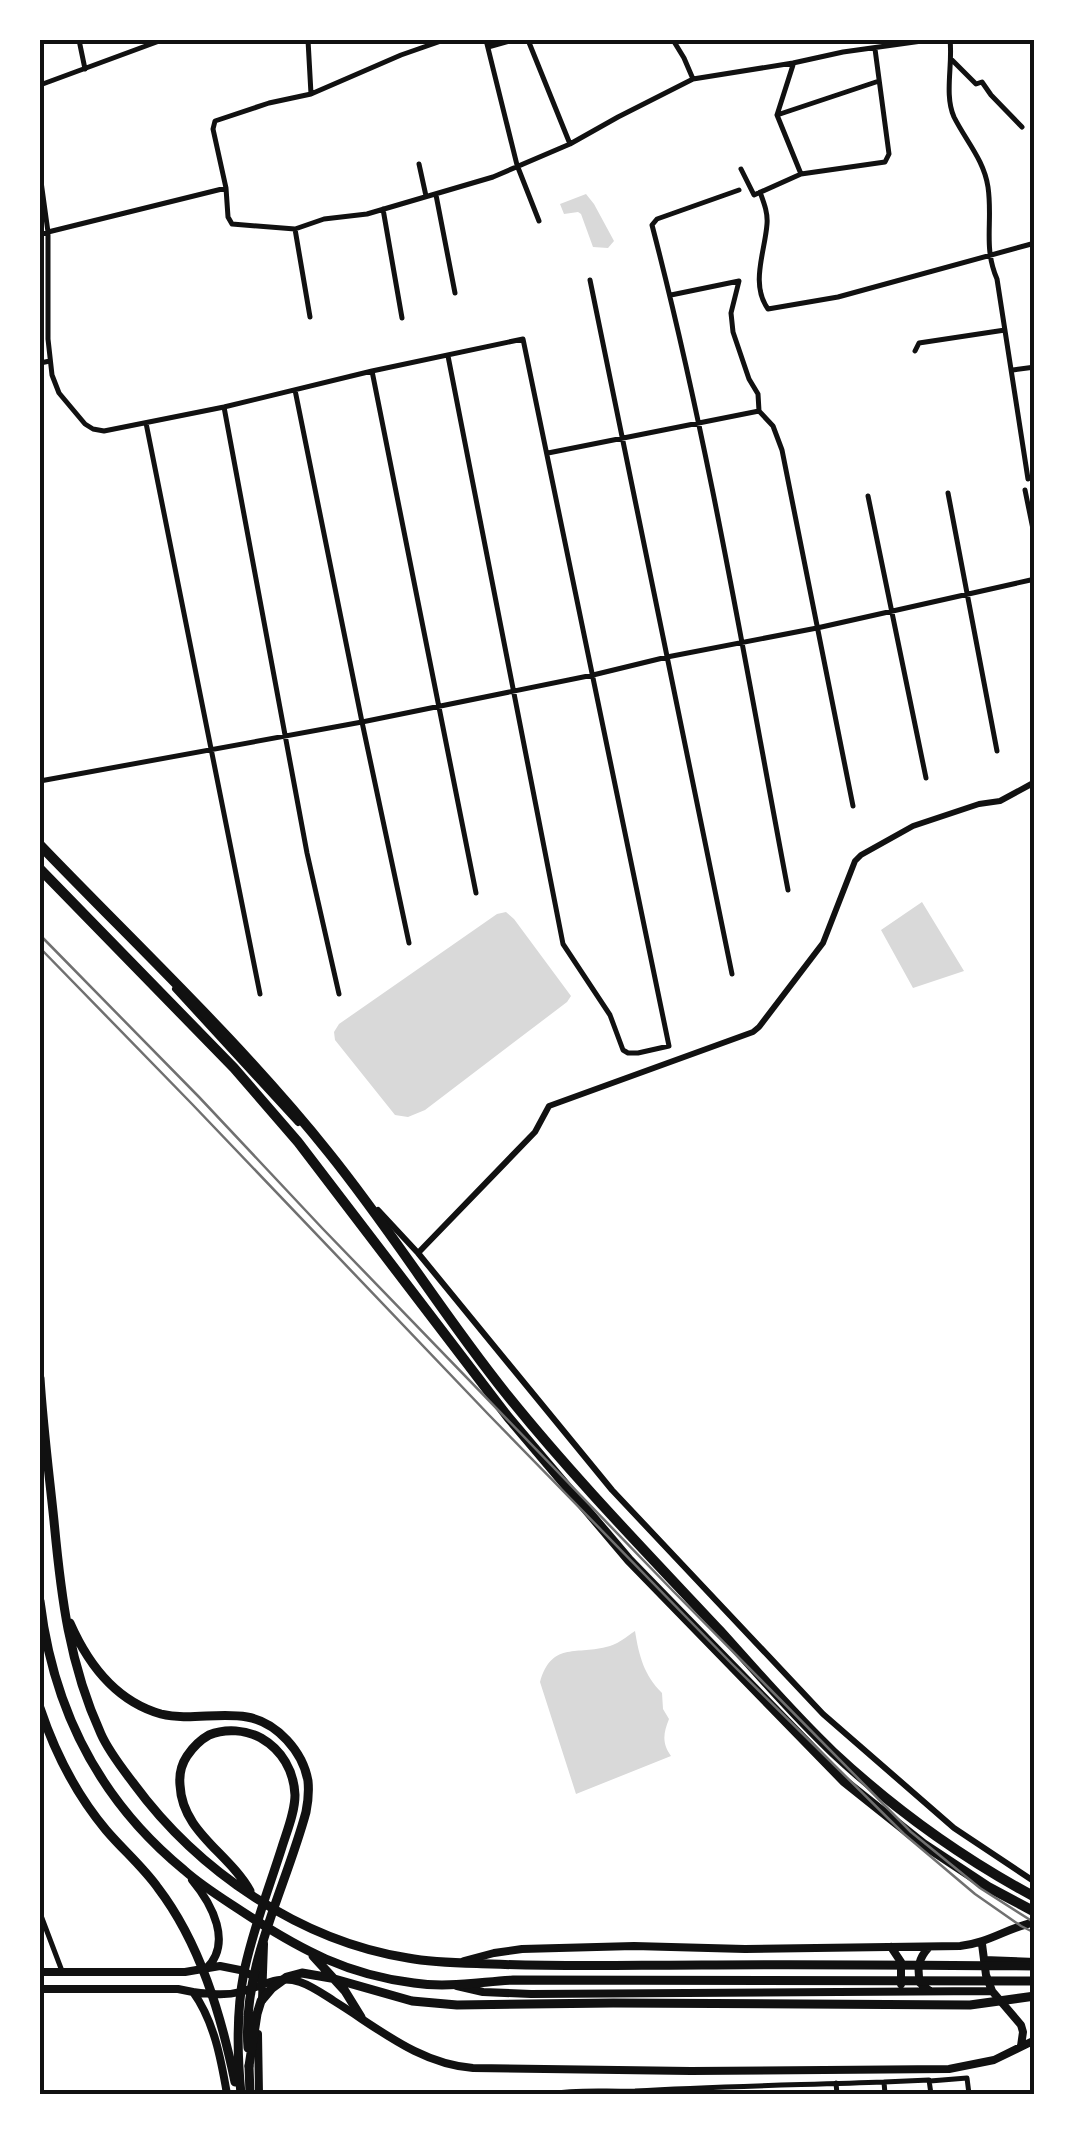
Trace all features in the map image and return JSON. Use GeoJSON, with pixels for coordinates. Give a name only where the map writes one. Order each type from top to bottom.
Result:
{"type":"FeatureCollection","features":[{"type":"Feature","properties":{"kind":"highway"},"geometry":{"type":"LineString","coordinates":[[40,844],[269,1084],[329,1153],[505,1393],[790,1707],[832,1751],[908,1816],[970,1860],[1035,1897]]}},
{"type":"Feature","properties":{"kind":"highway"},"geometry":{"type":"LineString","coordinates":[[40,868],[234,1068],[298,1142],[508,1416],[629,1560],[844,1781],[922,1844],[1035,1912]]}},
{"type":"Feature","properties":{"kind":"main road"},"geometry":{"type":"LineString","coordinates":[[40,1378],[62,1606],[77,1672],[110,1751],[150,1806],[207,1864],[288,1917],[403,1958],[460,1963],[1035,1964]]}},
{"type":"Feature","properties":{"kind":"main road"},"geometry":{"type":"LineString","coordinates":[[40,1601],[58,1685],[85,1754],[110,1792],[205,1899],[219,1936],[219,1952],[206,1969]]}},
{"type":"Feature","properties":{"kind":"main road"},"geometry":{"type":"LineString","coordinates":[[62,1606],[94,1667],[113,1687],[144,1707],[177,1717],[236,1716],[260,1721],[288,1740],[307,1776],[306,1812],[252,1982],[246,2022],[250,2094]]}},
{"type":"Feature","properties":{"kind":"main road"},"geometry":{"type":"LineString","coordinates":[[40,1708],[56,1751],[86,1805],[158,1887],[195,1953],[224,2033],[239,2094]]}},
{"type":"Feature","properties":{"kind":"main road"},"geometry":{"type":"LineString","coordinates":[[239,2094],[238,2020],[243,1975],[293,1808],[294,1784],[276,1748],[260,1738],[238,1731],[210,1735],[198,1742],[182,1763],[180,1788],[184,1810],[252,1894]]}},
{"type":"Feature","properties":{"kind":"main road"},"geometry":{"type":"LineString","coordinates":[[183,1870],[310,1954],[327,1969],[360,2017]]}},
{"type":"Feature","properties":{"kind":"main road"},"geometry":{"type":"LineString","coordinates":[[460,1963],[522,1949],[930,1948],[982,1944],[1035,1922]]}},
{"type":"Feature","properties":{"kind":"main road"},"geometry":{"type":"LineString","coordinates":[[259,2094],[264,1926]]}},
{"type":"Feature","properties":{"kind":"main road"},"geometry":{"type":"LineString","coordinates":[[982,1944],[992,1990],[1020,2025],[1021,2046]]}},
{"type":"Feature","properties":{"kind":"main road"},"geometry":{"type":"LineString","coordinates":[[890,1947],[902,1968],[902,1981],[896,1991]]}},
{"type":"Feature","properties":{"kind":"main road"},"geometry":{"type":"LineString","coordinates":[[930,1948],[919,1961],[920,1984],[930,1991]]}},
{"type":"Feature","properties":{"kind":"main road"},"geometry":{"type":"LineString","coordinates":[[310,1954],[362,1972],[431,1986],[512,1980],[1035,1981]]}},
{"type":"Feature","properties":{"kind":"main road"},"geometry":{"type":"LineString","coordinates":[[984,1960],[1035,1964]]}},
{"type":"Feature","properties":{"kind":"main road"},"geometry":{"type":"LineString","coordinates":[[40,1972],[185,1972],[228,1967],[264,1982]]}},
{"type":"Feature","properties":{"kind":"main road"},"geometry":{"type":"LineString","coordinates":[[249,2066],[261,2001],[288,1977],[302,1973],[412,2000],[457,2004],[970,2005],[1035,1996]]}},
{"type":"Feature","properties":{"kind":"main road"},"geometry":{"type":"LineString","coordinates":[[40,1989],[178,1989],[217,1995],[238,1993],[264,1982],[293,1979],[427,2058],[473,2068],[950,2070],[994,2060],[1035,2040]]}},
{"type":"Feature","properties":{"kind":"main road"},"geometry":{"type":"LineString","coordinates":[[456,1986],[482,1992],[531,1994],[992,1990]]}},
{"type":"Feature","properties":{"kind":"main road"},"geometry":{"type":"LineString","coordinates":[[194,1992],[214,2036],[227,2094]]}},
{"type":"Feature","properties":{"kind":"street"},"geometry":{"type":"LineString","coordinates":[[79,40],[85,68]]}},
{"type":"Feature","properties":{"kind":"street"},"geometry":{"type":"LineString","coordinates":[[40,84],[162,40]]}},
{"type":"Feature","properties":{"kind":"street"},"geometry":{"type":"LineString","coordinates":[[308,40],[311,94]]}},
{"type":"Feature","properties":{"kind":"street"},"geometry":{"type":"LineString","coordinates":[[444,40],[401,54],[311,94],[214,121],[232,224],[296,228],[324,218],[367,214],[493,177],[570,144],[693,79],[929,40]]}},
{"type":"Feature","properties":{"kind":"street"},"geometry":{"type":"LineString","coordinates":[[513,40],[487,44],[516,166],[539,222]]}},
{"type":"Feature","properties":{"kind":"street"},"geometry":{"type":"LineString","coordinates":[[528,40],[570,144]]}},
{"type":"Feature","properties":{"kind":"street"},"geometry":{"type":"LineString","coordinates":[[672,40],[693,79]]}},
{"type":"Feature","properties":{"kind":"street"},"geometry":{"type":"LineString","coordinates":[[950,40],[951,107],[983,167],[988,186],[988,256],[997,280],[1028,479]]}},
{"type":"Feature","properties":{"kind":"street"},"geometry":{"type":"LineString","coordinates":[[741,169],[754,195],[801,174],[885,162],[888,154],[874,49]]}},
{"type":"Feature","properties":{"kind":"street"},"geometry":{"type":"LineString","coordinates":[[952,60],[976,84],[982,82],[1022,127]]}},
{"type":"Feature","properties":{"kind":"street"},"geometry":{"type":"LineString","coordinates":[[793,63],[776,115],[801,174]]}},
{"type":"Feature","properties":{"kind":"street"},"geometry":{"type":"LineString","coordinates":[[776,115],[879,81]]}},
{"type":"Feature","properties":{"kind":"street"},"geometry":{"type":"LineString","coordinates":[[418,164],[426,196]]}},
{"type":"Feature","properties":{"kind":"street"},"geometry":{"type":"LineString","coordinates":[[40,174],[48,232],[52,375],[59,393],[94,429],[104,431],[224,407],[523,338],[669,1046],[638,1053],[623,1050],[610,1015],[563,944],[448,356]]}},
{"type":"Feature","properties":{"kind":"street"},"geometry":{"type":"LineString","coordinates":[[40,234],[226,188]]}},
{"type":"Feature","properties":{"kind":"street"},"geometry":{"type":"LineString","coordinates":[[739,190],[653,222],[699,423],[788,890]]}},
{"type":"Feature","properties":{"kind":"street"},"geometry":{"type":"LineString","coordinates":[[760,192],[768,222],[758,274],[768,310],[838,297],[1035,243]]}},
{"type":"Feature","properties":{"kind":"street"},"geometry":{"type":"LineString","coordinates":[[436,195],[455,292]]}},
{"type":"Feature","properties":{"kind":"street"},"geometry":{"type":"LineString","coordinates":[[384,209],[402,318]]}},
{"type":"Feature","properties":{"kind":"street"},"geometry":{"type":"LineString","coordinates":[[296,228],[310,317]]}},
{"type":"Feature","properties":{"kind":"street"},"geometry":{"type":"LineString","coordinates":[[590,280],[732,974]]}},
{"type":"Feature","properties":{"kind":"street"},"geometry":{"type":"LineString","coordinates":[[670,295],[740,281],[731,313],[733,332],[758,394],[759,410],[773,426],[782,450],[853,806]]}},
{"type":"Feature","properties":{"kind":"street"},"geometry":{"type":"LineString","coordinates":[[914,351],[919,343],[1004,330]]}},
{"type":"Feature","properties":{"kind":"street"},"geometry":{"type":"LineString","coordinates":[[40,363],[50,361]]}},
{"type":"Feature","properties":{"kind":"street"},"geometry":{"type":"LineString","coordinates":[[1013,370],[1035,367]]}},
{"type":"Feature","properties":{"kind":"street"},"geometry":{"type":"LineString","coordinates":[[372,371],[476,893]]}},
{"type":"Feature","properties":{"kind":"street"},"geometry":{"type":"LineString","coordinates":[[295,390],[410,944]]}},
{"type":"Feature","properties":{"kind":"street"},"geometry":{"type":"LineString","coordinates":[[224,407],[307,852],[338,994]]}},
{"type":"Feature","properties":{"kind":"street"},"geometry":{"type":"LineString","coordinates":[[548,453],[759,410]]}},
{"type":"Feature","properties":{"kind":"street"},"geometry":{"type":"LineString","coordinates":[[146,422],[260,994]]}},
{"type":"Feature","properties":{"kind":"street"},"geometry":{"type":"LineString","coordinates":[[1024,490],[1035,540]]}},
{"type":"Feature","properties":{"kind":"street"},"geometry":{"type":"LineString","coordinates":[[948,493],[997,751]]}},
{"type":"Feature","properties":{"kind":"street"},"geometry":{"type":"LineString","coordinates":[[868,496],[926,778]]}},
{"type":"Feature","properties":{"kind":"street"},"geometry":{"type":"LineString","coordinates":[[40,781],[362,722],[1035,579]]}},
{"type":"Feature","properties":{"kind":"street"},"geometry":{"type":"LineString","coordinates":[[418,1253],[535,1132],[549,1106],[760,1027],[823,943],[854,861],[861,855],[914,826],[1000,801],[1035,782]]}},
{"type":"Feature","properties":{"kind":"street"},"geometry":{"type":"LineString","coordinates":[[40,844],[418,1253],[612,1490],[823,1714],[954,1828],[1035,1882]]}},
{"type":"Feature","properties":{"kind":"street"},"geometry":{"type":"LineString","coordinates":[[40,1914],[62,1972]]}},
{"type":"Feature","properties":{"kind":"street"},"geometry":{"type":"LineString","coordinates":[[885,2094],[884,2082],[967,2078],[969,2094]]}},
{"type":"Feature","properties":{"kind":"street"},"geometry":{"type":"LineString","coordinates":[[929,2080],[931,2094]]}},
{"type":"Feature","properties":{"kind":"street"},"geometry":{"type":"LineString","coordinates":[[550,2094],[884,2082],[885,2094]]}},
{"type":"Feature","properties":{"kind":"street"},"geometry":{"type":"LineString","coordinates":[[836,2084],[838,2094]]}},
{"type":"Feature","properties":{"kind":"shaded area"},"geometry":{"type":"Polygon","coordinates":[[[586,194],[614,241],[608,248],[593,247],[581,214],[564,214],[560,204],[586,194]]]}},
{"type":"Feature","properties":{"kind":"shaded area"},"geometry":{"type":"Polygon","coordinates":[[[922,902],[964,971],[913,988],[881,930],[922,902]]]}},
{"type":"Feature","properties":{"kind":"shaded area"},"geometry":{"type":"Polygon","coordinates":[[[506,912],[571,996],[425,1110],[408,1117],[395,1115],[335,1040],[334,1032],[339,1024],[497,914],[506,912]]]}},
{"type":"Feature","properties":{"kind":"shaded area"},"geometry":{"type":"Polygon","coordinates":[[[635,1631],[643,1665],[662,1693],[663,1709],[669,1719],[665,1743],[671,1756],[576,1794],[540,1682],[545,1669],[558,1655],[610,1646],[635,1631]]]}},
{"type":"Feature","properties":{"kind":"tram line"},"geometry":{"type":"LineString","coordinates":[[40,948],[732,1664],[904,1834],[975,1894],[1035,1933]]}},
{"type":"Feature","properties":{"kind":"railway"},"geometry":{"type":"LineString","coordinates":[[40,935],[911,1832],[980,1888],[1035,1923]]}}]}
